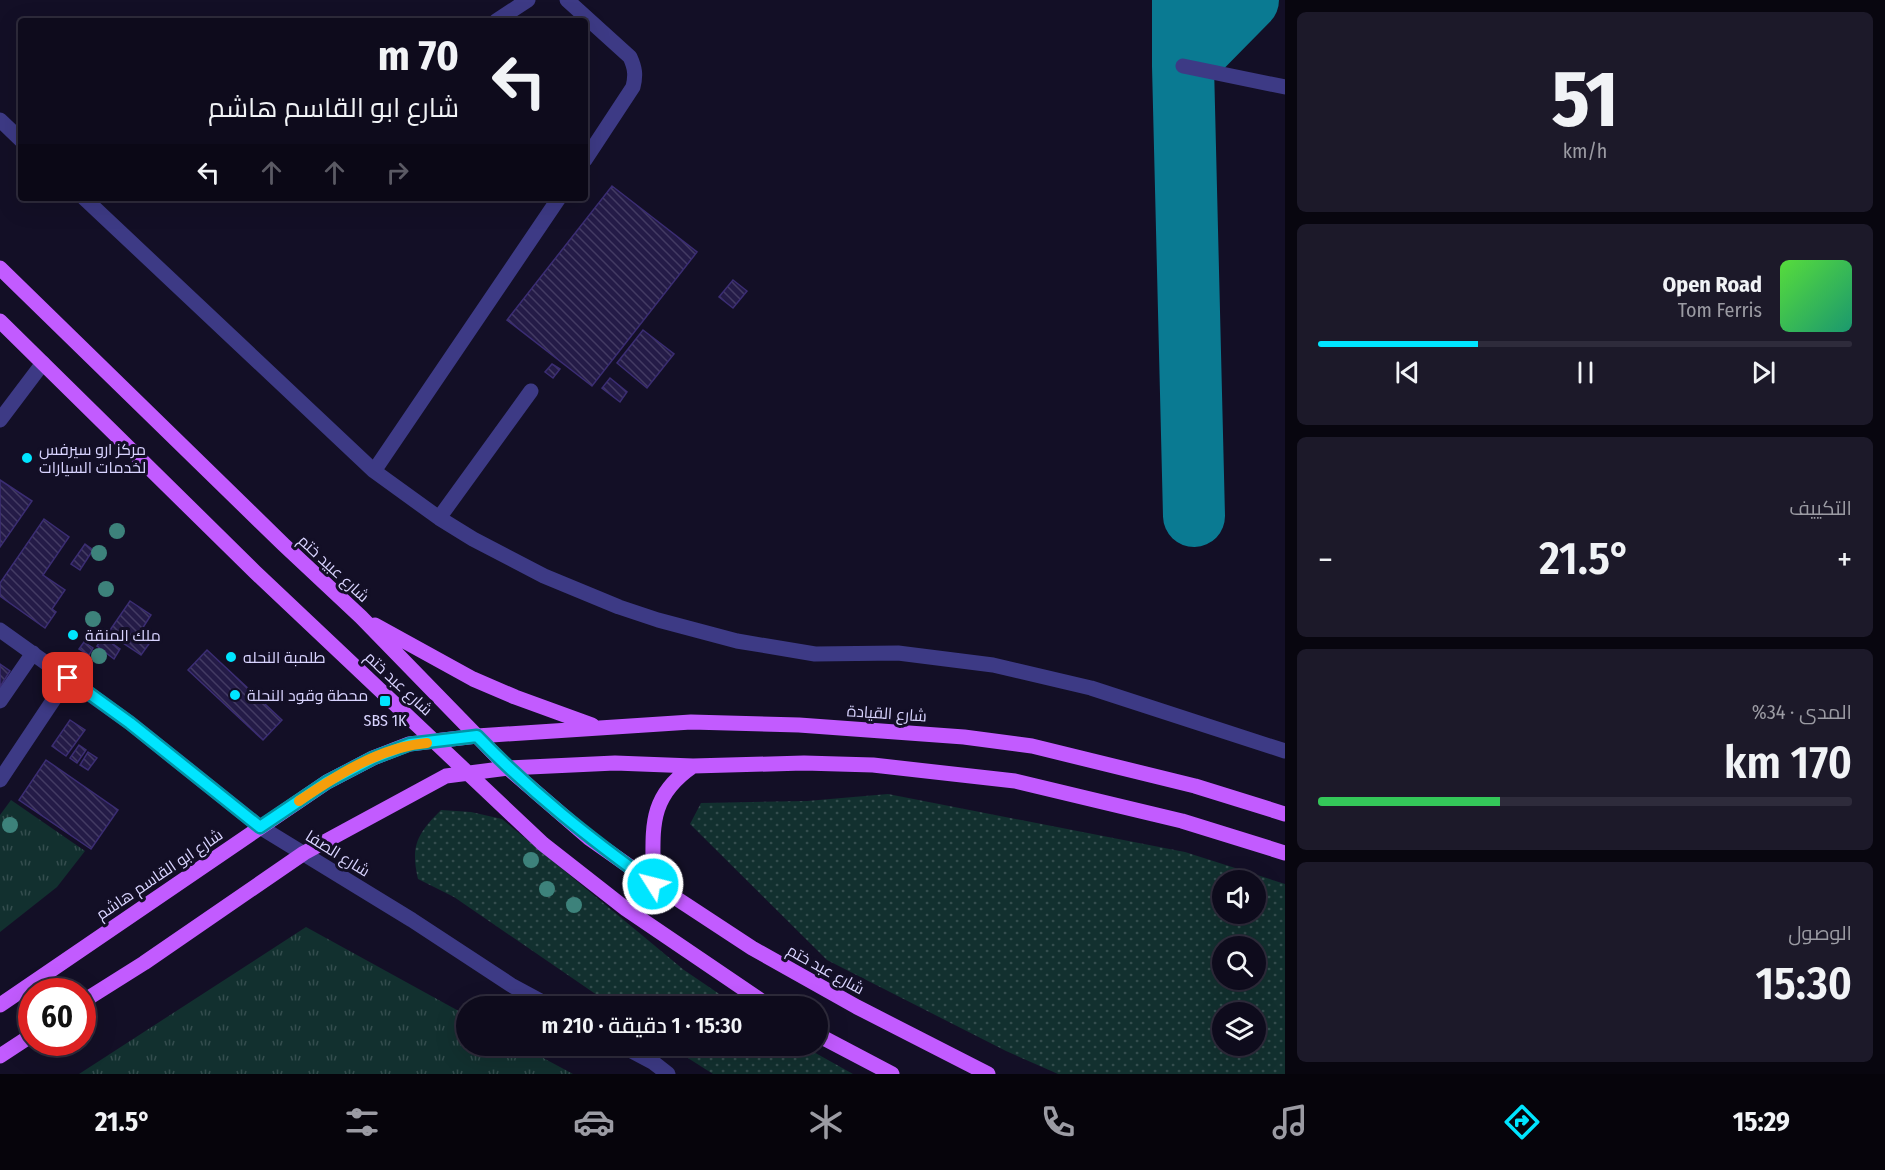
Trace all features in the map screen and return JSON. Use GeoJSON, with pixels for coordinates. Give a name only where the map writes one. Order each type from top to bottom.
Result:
{"type":"FeatureCollection","features":[{"type":"Feature","properties":{"kind":"main road","name":"شارع عبيد ختم"},"geometry":{"type":"LineString","coordinates":[[0,268],[361,617],[508,768],[589,838],[653,884]]}},
{"type":"Feature","properties":{"kind":"main road"},"geometry":{"type":"LineString","coordinates":[[0,321],[44,363]]}},
{"type":"Feature","properties":{"kind":"main road","name":"شارع عبد ختم"},"geometry":{"type":"LineString","coordinates":[[44,363],[264,580],[543,844],[617,902],[754,996]]}},
{"type":"Feature","properties":{"kind":"main road"},"geometry":{"type":"LineString","coordinates":[[361,617],[473,679],[601,728]]}},
{"type":"Feature","properties":{"kind":"main road","name":"شارع القيادة"},"geometry":{"type":"LineString","coordinates":[[477,736],[691,722],[799,725],[964,737],[1032,746],[1195,786],[1285,814]]}},
{"type":"Feature","properties":{"kind":"main road","name":"شارع ابو القاسم هاشم"},"geometry":{"type":"LineString","coordinates":[[0,1005],[327,782],[373,758],[410,744],[477,736]]}},
{"type":"Feature","properties":{"kind":"main road"},"geometry":{"type":"LineString","coordinates":[[96,993],[304,853],[446,776],[508,768],[615,763],[693,766],[804,763],[873,765],[1015,781],[1182,821],[1285,853]]}},
{"type":"Feature","properties":{"kind":"main road"},"geometry":{"type":"LineString","coordinates":[[653,884],[652,824],[662,797],[676,777],[693,766]]}},
{"type":"Feature","properties":{"kind":"main road","name":"شارع عبد ختم"},"geometry":{"type":"LineString","coordinates":[[653,884],[781,964],[857,1007],[988,1074]]}},
{"type":"Feature","properties":{"kind":"main road"},"geometry":{"type":"LineString","coordinates":[[828,1040],[892,1074]]}},
{"type":"Feature","properties":{"kind":"main road"},"geometry":{"type":"LineString","coordinates":[[0,1056],[18,1044]]}},
{"type":"Feature","properties":{"kind":"street"},"geometry":{"type":"LineString","coordinates":[[501,18],[528,0]]}},
{"type":"Feature","properties":{"kind":"street"},"geometry":{"type":"LineString","coordinates":[[567,0],[587,18]]}},
{"type":"Feature","properties":{"kind":"street"},"geometry":{"type":"LineString","coordinates":[[588,19],[630,57],[636,77],[633,87],[588,155]]}},
{"type":"Feature","properties":{"kind":"street"},"geometry":{"type":"LineString","coordinates":[[1183,66],[1285,87]]}},
{"type":"Feature","properties":{"kind":"street"},"geometry":{"type":"LineString","coordinates":[[0,120],[18,137]]}},
{"type":"Feature","properties":{"kind":"street"},"geometry":{"type":"LineString","coordinates":[[87,201],[374,471],[439,518],[473,539],[544,576],[619,607],[737,641],[815,654],[898,654],[993,665],[1091,688],[1285,751]]}},
{"type":"Feature","properties":{"kind":"street"},"geometry":{"type":"LineString","coordinates":[[374,471],[557,201]]}},
{"type":"Feature","properties":{"kind":"street"},"geometry":{"type":"LineString","coordinates":[[0,420],[44,363]]}},
{"type":"Feature","properties":{"kind":"street"},"geometry":{"type":"LineString","coordinates":[[439,518],[531,391]]}},
{"type":"Feature","properties":{"kind":"street","name":"شارع الصفا"},"geometry":{"type":"LineString","coordinates":[[0,630],[130,723],[260,827],[531,996]]}},
{"type":"Feature","properties":{"kind":"street"},"geometry":{"type":"LineString","coordinates":[[0,701],[33,653]]}},
{"type":"Feature","properties":{"kind":"street"},"geometry":{"type":"LineString","coordinates":[[0,780],[68,678]]}},
{"type":"Feature","properties":{"kind":"street"},"geometry":{"type":"LineString","coordinates":[[641,1056],[668,1074]]}},
{"type":"Feature","properties":{"kind":"green space"},"geometry":{"type":"Polygon","coordinates":[[[888,794],[1185,852],[1241,870],[1212,870],[1212,924],[1266,924],[1266,878],[1285,884],[1285,1074],[1058,1074],[1006,1051],[827,960],[690,824],[701,803],[807,801],[888,794]]]}},
{"type":"Feature","properties":{"kind":"green space"},"geometry":{"type":"Polygon","coordinates":[[[11,800],[85,851],[57,887],[0,932],[0,815],[11,800]]]}},
{"type":"Feature","properties":{"kind":"green space"},"geometry":{"type":"Polygon","coordinates":[[[441,810],[471,812],[502,819],[684,970],[722,996],[598,996],[454,897],[418,879],[416,848],[427,826],[441,810]]]}},
{"type":"Feature","properties":{"kind":"green space"},"geometry":{"type":"Polygon","coordinates":[[[306,927],[456,1010],[456,1056],[540,1056],[573,1074],[79,1074],[306,927]]]}},
{"type":"Feature","properties":{"kind":"green space"},"geometry":{"type":"Polygon","coordinates":[[[685,1056],[821,1056],[853,1074],[713,1074],[685,1056]]]}},
{"type":"Feature","properties":{"kind":"building"},"geometry":{"type":"Polygon","coordinates":[[[612,186],[697,252],[592,386],[507,320],[612,186]]]}},
{"type":"Feature","properties":{"kind":"building"},"geometry":{"type":"Polygon","coordinates":[[[733,280],[747,291],[733,308],[719,297],[733,280]]]}},
{"type":"Feature","properties":{"kind":"building"},"geometry":{"type":"Polygon","coordinates":[[[643,330],[674,354],[647,388],[617,363],[643,330]]]}},
{"type":"Feature","properties":{"kind":"building"},"geometry":{"type":"Polygon","coordinates":[[[552,364],[560,369],[553,378],[545,372],[552,364]]]}},
{"type":"Feature","properties":{"kind":"building"},"geometry":{"type":"Polygon","coordinates":[[[610,378],[627,392],[620,402],[602,388],[610,378]]]}},
{"type":"Feature","properties":{"kind":"building"},"geometry":{"type":"Polygon","coordinates":[[[0,480],[32,501],[0,547],[0,480]]]}},
{"type":"Feature","properties":{"kind":"building"},"geometry":{"type":"Polygon","coordinates":[[[44,519],[69,537],[43,575],[65,590],[52,609],[56,612],[45,628],[0,596],[0,583],[44,519]]]}},
{"type":"Feature","properties":{"kind":"building"},"geometry":{"type":"Polygon","coordinates":[[[85,544],[93,550],[80,570],[71,564],[85,544]]]}},
{"type":"Feature","properties":{"kind":"building"},"geometry":{"type":"Polygon","coordinates":[[[130,601],[151,615],[142,629],[154,637],[141,655],[108,633],[130,601]]]}},
{"type":"Feature","properties":{"kind":"building"},"geometry":{"type":"Polygon","coordinates":[[[103,637],[120,649],[114,659],[97,646],[103,637]]]}},
{"type":"Feature","properties":{"kind":"building"},"geometry":{"type":"Polygon","coordinates":[[[84,642],[93,648],[89,655],[79,649],[84,642]]]}},
{"type":"Feature","properties":{"kind":"building","name":"محطة وقود النحلة"},"geometry":{"type":"Polygon","coordinates":[[[207,650],[282,720],[263,740],[188,670],[207,650]]]}},
{"type":"Feature","properties":{"kind":"building"},"geometry":{"type":"Polygon","coordinates":[[[0,664],[10,671],[0,687],[0,664]]]}},
{"type":"Feature","properties":{"kind":"building"},"geometry":{"type":"Polygon","coordinates":[[[70,720],[85,730],[66,756],[52,746],[70,720]]]}},
{"type":"Feature","properties":{"kind":"building"},"geometry":{"type":"Polygon","coordinates":[[[79,745],[86,750],[77,763],[70,758],[79,745]]]}},
{"type":"Feature","properties":{"kind":"building"},"geometry":{"type":"Polygon","coordinates":[[[88,752],[97,758],[88,770],[80,765],[88,752]]]}},
{"type":"Feature","properties":{"kind":"building"},"geometry":{"type":"Polygon","coordinates":[[[46,760],[118,810],[91,849],[19,800],[46,760]]]}},
{"type":"Feature","properties":{"kind":"taxiway"},"geometry":{"type":"LineString","coordinates":[[1183,0],[1194,516]]}},
{"type":"Feature","properties":{"kind":"taxiway"},"geometry":{"type":"LineString","coordinates":[[1183,66],[1248,0]]}},
{"type":"Feature","properties":{"kind":"slow traffic"},"geometry":{"type":"LineString","coordinates":[[299,801],[327,782],[373,758],[410,744],[427,743]]}},
{"type":"Feature","properties":{"kind":"place","name":"مركز ارو سيرفس لخدمات السيارات"},"geometry":{"type":"Point","coordinates":[27,458]}},
{"type":"Feature","properties":{"kind":"place","name":"ملك المنقة"},"geometry":{"type":"Point","coordinates":[73,635]}},
{"type":"Feature","properties":{"kind":"place","name":"طلمبة النحله"},"geometry":{"type":"Point","coordinates":[231,657]}},
{"type":"Feature","properties":{"kind":"place","name":"محطة وقود النحلة"},"geometry":{"type":"Point","coordinates":[235,695]}},
{"type":"Feature","properties":{"kind":"place","name":"SBS 1K"},"geometry":{"type":"Point","coordinates":[385,701]}},
{"type":"Feature","properties":{"kind":"route"},"geometry":{"type":"LineString","coordinates":[[68,678],[130,723],[260,827],[327,782],[373,758],[410,744],[477,736],[508,768],[589,838],[653,884]]}}]}
